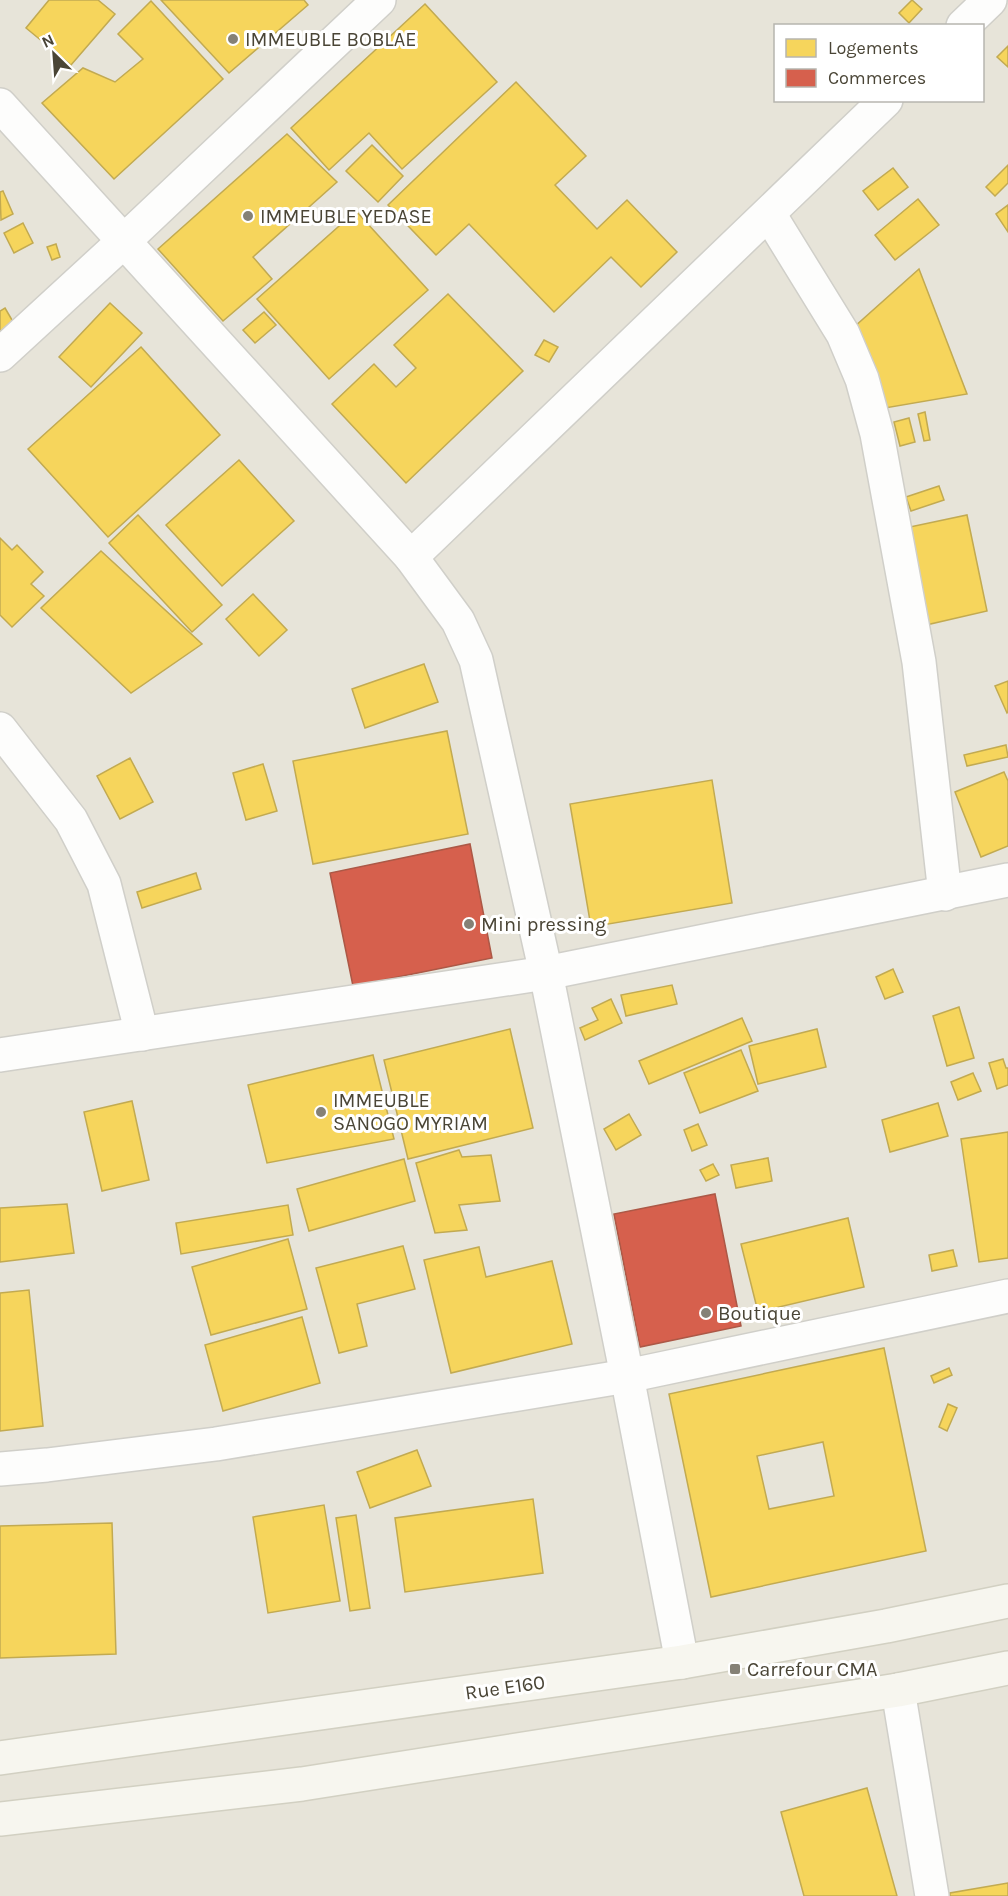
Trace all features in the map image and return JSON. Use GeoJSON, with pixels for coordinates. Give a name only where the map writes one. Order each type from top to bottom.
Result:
{"type":"FeatureCollection","features":[{"type":"Feature","properties":{"kind":"street"},"geometry":{"type":"LineString","coordinates":[[0,355],[379,0]]}},
{"type":"Feature","properties":{"kind":"street"},"geometry":{"type":"LineString","coordinates":[[965,24],[990,0]]}},
{"type":"Feature","properties":{"kind":"street"},"geometry":{"type":"LineString","coordinates":[[411,557],[884,102]]}},
{"type":"Feature","properties":{"kind":"street"},"geometry":{"type":"LineString","coordinates":[[0,105],[411,557],[458,621],[476,660],[546,973],[682,1662]]}},
{"type":"Feature","properties":{"kind":"street"},"geometry":{"type":"LineString","coordinates":[[769,214],[843,334],[862,379],[877,434],[919,662],[945,894]]}},
{"type":"Feature","properties":{"kind":"street"},"geometry":{"type":"LineString","coordinates":[[0,729],[71,820],[104,884],[142,1034]]}},
{"type":"Feature","properties":{"kind":"street"},"geometry":{"type":"LineString","coordinates":[[0,1055],[546,973],[1008,880]]}},
{"type":"Feature","properties":{"kind":"street"},"geometry":{"type":"LineString","coordinates":[[0,1469],[216,1444],[627,1376],[1008,1296]]}},
{"type":"Feature","properties":{"kind":"street","name":"Rue E160"},"geometry":{"type":"LineString","coordinates":[[0,1758],[682,1662],[886,1626],[1008,1601]]}},
{"type":"Feature","properties":{"kind":"street"},"geometry":{"type":"LineString","coordinates":[[0,1819],[302,1784],[898,1690],[1008,1668]]}},
{"type":"Feature","properties":{"kind":"street"},"geometry":{"type":"LineString","coordinates":[[898,1690],[932,1896]]}},
{"type":"Feature","properties":{"kind":"shaded area"},"geometry":{"type":"Polygon","coordinates":[[[0,0],[1008,0],[1008,1896],[0,1896],[0,0]]]}},
{"type":"Feature","properties":{"kind":"building: Logements"},"geometry":{"type":"Polygon","coordinates":[[[49,0],[98,0],[115,14],[71,65],[26,28],[49,0]]]}},
{"type":"Feature","properties":{"kind":"building: Logements","name":"IMMEUBLE BOBLAE"},"geometry":{"type":"Polygon","coordinates":[[[161,0],[304,0],[308,5],[229,73],[161,0]]]}},
{"type":"Feature","properties":{"kind":"building: Logements"},"geometry":{"type":"Polygon","coordinates":[[[912,0],[922,9],[909,23],[899,13],[912,0]]]}},
{"type":"Feature","properties":{"kind":"building: Logements"},"geometry":{"type":"Polygon","coordinates":[[[151,1],[223,79],[114,179],[42,103],[83,68],[115,82],[143,59],[118,34],[151,1]]]}},
{"type":"Feature","properties":{"kind":"building: Logements"},"geometry":{"type":"Polygon","coordinates":[[[425,4],[497,82],[402,169],[369,133],[329,170],[291,128],[425,4]]]}},
{"type":"Feature","properties":{"kind":"building: Logements"},"geometry":{"type":"Polygon","coordinates":[[[1008,46],[1008,67],[997,57],[1008,46]]]}},
{"type":"Feature","properties":{"kind":"building: Logements"},"geometry":{"type":"Polygon","coordinates":[[[516,82],[586,156],[555,185],[597,229],[627,200],[677,252],[641,287],[611,257],[554,312],[469,224],[436,255],[388,205],[516,82]]]}},
{"type":"Feature","properties":{"kind":"building: Logements","name":"IMMEUBLE YEDASE"},"geometry":{"type":"Polygon","coordinates":[[[287,134],[337,182],[253,257],[272,279],[223,321],[158,249],[287,134]]]}},
{"type":"Feature","properties":{"kind":"building: Logements"},"geometry":{"type":"Polygon","coordinates":[[[372,145],[403,176],[378,202],[346,171],[372,145]]]}},
{"type":"Feature","properties":{"kind":"building: Logements"},"geometry":{"type":"Polygon","coordinates":[[[1008,165],[1008,183],[995,196],[986,187],[1008,165]]]}},
{"type":"Feature","properties":{"kind":"building: Logements"},"geometry":{"type":"Polygon","coordinates":[[[893,168],[908,187],[878,210],[863,191],[893,168]]]}},
{"type":"Feature","properties":{"kind":"building: Logements"},"geometry":{"type":"Polygon","coordinates":[[[3,191],[13,214],[1,220],[0,192],[3,191]]]}},
{"type":"Feature","properties":{"kind":"building: Logements"},"geometry":{"type":"Polygon","coordinates":[[[918,199],[939,225],[895,260],[875,235],[918,199]]]}},
{"type":"Feature","properties":{"kind":"building: Logements"},"geometry":{"type":"Polygon","coordinates":[[[1008,205],[1008,232],[996,214],[1008,205]]]}},
{"type":"Feature","properties":{"kind":"building: Logements"},"geometry":{"type":"Polygon","coordinates":[[[356,211],[428,290],[329,379],[257,299],[356,211]]]}},
{"type":"Feature","properties":{"kind":"building: Logements"},"geometry":{"type":"Polygon","coordinates":[[[23,223],[33,243],[14,253],[4,233],[23,223]]]}},
{"type":"Feature","properties":{"kind":"building: Logements"},"geometry":{"type":"Polygon","coordinates":[[[56,244],[60,257],[52,260],[47,247],[56,244]]]}},
{"type":"Feature","properties":{"kind":"building: Logements"},"geometry":{"type":"Polygon","coordinates":[[[919,269],[967,394],[885,408],[853,328],[919,269]]]}},
{"type":"Feature","properties":{"kind":"building: Logements"},"geometry":{"type":"Polygon","coordinates":[[[448,294],[523,371],[406,483],[332,404],[374,364],[396,387],[416,368],[394,345],[448,294]]]}},
{"type":"Feature","properties":{"kind":"building: Logements"},"geometry":{"type":"Polygon","coordinates":[[[110,303],[142,333],[91,387],[59,357],[110,303]]]}},
{"type":"Feature","properties":{"kind":"building: Logements"},"geometry":{"type":"Polygon","coordinates":[[[5,308],[19,332],[0,343],[0,311],[5,308]]]}},
{"type":"Feature","properties":{"kind":"building: Logements"},"geometry":{"type":"Polygon","coordinates":[[[264,312],[276,325],[255,343],[243,330],[264,312]]]}},
{"type":"Feature","properties":{"kind":"building: Logements"},"geometry":{"type":"Polygon","coordinates":[[[544,340],[558,347],[549,362],[535,355],[544,340]]]}},
{"type":"Feature","properties":{"kind":"building: Logements"},"geometry":{"type":"Polygon","coordinates":[[[141,347],[220,435],[108,537],[28,449],[141,347]]]}},
{"type":"Feature","properties":{"kind":"building: Logements"},"geometry":{"type":"Polygon","coordinates":[[[925,412],[930,440],[924,441],[918,414],[925,412]]]}},
{"type":"Feature","properties":{"kind":"building: Logements"},"geometry":{"type":"Polygon","coordinates":[[[909,418],[915,442],[900,446],[894,422],[909,418]]]}},
{"type":"Feature","properties":{"kind":"building: Logements"},"geometry":{"type":"Polygon","coordinates":[[[239,460],[294,521],[222,586],[166,525],[239,460]]]}},
{"type":"Feature","properties":{"kind":"building: Logements"},"geometry":{"type":"Polygon","coordinates":[[[939,486],[944,500],[911,511],[906,497],[939,486]]]}},
{"type":"Feature","properties":{"kind":"building: Logements"},"geometry":{"type":"Polygon","coordinates":[[[138,515],[222,605],[192,632],[109,543],[138,515]]]}},
{"type":"Feature","properties":{"kind":"building: Logements"},"geometry":{"type":"Polygon","coordinates":[[[967,515],[987,611],[926,625],[905,528],[967,515]]]}},
{"type":"Feature","properties":{"kind":"building: Logements"},"geometry":{"type":"Polygon","coordinates":[[[0,538],[12,550],[17,545],[43,572],[31,584],[44,596],[12,627],[0,615],[0,538]]]}},
{"type":"Feature","properties":{"kind":"building: Logements"},"geometry":{"type":"Polygon","coordinates":[[[101,551],[202,644],[131,693],[41,608],[101,551]]]}},
{"type":"Feature","properties":{"kind":"building: Logements"},"geometry":{"type":"Polygon","coordinates":[[[253,594],[287,630],[259,656],[226,619],[253,594]]]}},
{"type":"Feature","properties":{"kind":"building: Logements"},"geometry":{"type":"Polygon","coordinates":[[[424,664],[438,702],[365,728],[352,689],[424,664]]]}},
{"type":"Feature","properties":{"kind":"building: Logements"},"geometry":{"type":"Polygon","coordinates":[[[1008,681],[1008,712],[1007,713],[995,686],[1008,681]]]}},
{"type":"Feature","properties":{"kind":"building: Logements"},"geometry":{"type":"Polygon","coordinates":[[[447,731],[468,834],[313,864],[293,761],[447,731]]]}},
{"type":"Feature","properties":{"kind":"building: Logements"},"geometry":{"type":"Polygon","coordinates":[[[1006,745],[1008,757],[967,766],[964,755],[1006,745]]]}},
{"type":"Feature","properties":{"kind":"building: Logements"},"geometry":{"type":"Polygon","coordinates":[[[130,758],[153,802],[120,819],[97,776],[130,758]]]}},
{"type":"Feature","properties":{"kind":"building: Logements"},"geometry":{"type":"Polygon","coordinates":[[[263,764],[277,811],[246,820],[233,773],[263,764]]]}},
{"type":"Feature","properties":{"kind":"building: Logements"},"geometry":{"type":"Polygon","coordinates":[[[1004,772],[1008,781],[1008,846],[981,857],[955,792],[1004,772]]]}},
{"type":"Feature","properties":{"kind":"building: Logements"},"geometry":{"type":"Polygon","coordinates":[[[712,780],[732,903],[591,927],[570,804],[712,780]]]}},
{"type":"Feature","properties":{"kind":"building: Logements"},"geometry":{"type":"Polygon","coordinates":[[[196,873],[201,889],[142,908],[137,892],[196,873]]]}},
{"type":"Feature","properties":{"kind":"building: Logements"},"geometry":{"type":"Polygon","coordinates":[[[893,969],[903,992],[885,999],[876,977],[893,969]]]}},
{"type":"Feature","properties":{"kind":"building: Logements"},"geometry":{"type":"Polygon","coordinates":[[[672,985],[677,1004],[626,1016],[621,995],[672,985]]]}},
{"type":"Feature","properties":{"kind":"building: Logements"},"geometry":{"type":"Polygon","coordinates":[[[611,999],[622,1023],[585,1040],[580,1028],[598,1020],[592,1008],[611,999]]]}},
{"type":"Feature","properties":{"kind":"building: Logements"},"geometry":{"type":"Polygon","coordinates":[[[959,1007],[974,1058],[947,1066],[933,1016],[959,1007]]]}},
{"type":"Feature","properties":{"kind":"building: Logements"},"geometry":{"type":"Polygon","coordinates":[[[742,1018],[752,1041],[649,1084],[639,1061],[742,1018]]]}},
{"type":"Feature","properties":{"kind":"building: Logements"},"geometry":{"type":"Polygon","coordinates":[[[510,1029],[533,1128],[408,1159],[384,1060],[510,1029]]]}},
{"type":"Feature","properties":{"kind":"building: Logements"},"geometry":{"type":"Polygon","coordinates":[[[817,1029],[826,1067],[758,1084],[749,1046],[817,1029]]]}},
{"type":"Feature","properties":{"kind":"building: Logements"},"geometry":{"type":"Polygon","coordinates":[[[741,1050],[758,1091],[700,1113],[684,1073],[741,1050]]]}},
{"type":"Feature","properties":{"kind":"building: Logements","name":"IMMEUBLE SANOGO MYRIAM"},"geometry":{"type":"Polygon","coordinates":[[[373,1055],[394,1139],[267,1163],[248,1085],[373,1055]]]}},
{"type":"Feature","properties":{"kind":"building: Logements"},"geometry":{"type":"Polygon","coordinates":[[[1003,1059],[1008,1068],[1008,1085],[997,1089],[989,1063],[1003,1059]]]}},
{"type":"Feature","properties":{"kind":"building: Logements"},"geometry":{"type":"Polygon","coordinates":[[[973,1073],[981,1091],[958,1100],[951,1082],[973,1073]]]}},
{"type":"Feature","properties":{"kind":"building: Logements"},"geometry":{"type":"Polygon","coordinates":[[[132,1101],[149,1180],[102,1191],[84,1112],[132,1101]]]}},
{"type":"Feature","properties":{"kind":"building: Logements"},"geometry":{"type":"Polygon","coordinates":[[[938,1103],[948,1136],[890,1152],[882,1120],[938,1103]]]}},
{"type":"Feature","properties":{"kind":"building: Logements"},"geometry":{"type":"Polygon","coordinates":[[[629,1114],[641,1135],[616,1150],[604,1129],[629,1114]]]}},
{"type":"Feature","properties":{"kind":"building: Logements"},"geometry":{"type":"Polygon","coordinates":[[[698,1124],[707,1145],[692,1151],[684,1130],[698,1124]]]}},
{"type":"Feature","properties":{"kind":"building: Logements"},"geometry":{"type":"Polygon","coordinates":[[[1008,1132],[1008,1258],[979,1262],[961,1139],[1008,1132]]]}},
{"type":"Feature","properties":{"kind":"building: Logements"},"geometry":{"type":"Polygon","coordinates":[[[459,1150],[462,1157],[491,1155],[500,1201],[459,1205],[467,1230],[435,1233],[416,1163],[459,1150]]]}},
{"type":"Feature","properties":{"kind":"building: Logements"},"geometry":{"type":"Polygon","coordinates":[[[768,1158],[772,1181],[736,1188],[731,1165],[768,1158]]]}},
{"type":"Feature","properties":{"kind":"building: Logements"},"geometry":{"type":"Polygon","coordinates":[[[404,1159],[415,1201],[309,1231],[297,1189],[404,1159]]]}},
{"type":"Feature","properties":{"kind":"building: Logements"},"geometry":{"type":"Polygon","coordinates":[[[713,1164],[719,1175],[706,1181],[700,1170],[713,1164]]]}},
{"type":"Feature","properties":{"kind":"building: Logements"},"geometry":{"type":"Polygon","coordinates":[[[67,1204],[74,1253],[0,1262],[0,1208],[67,1204]]]}},
{"type":"Feature","properties":{"kind":"building: Logements"},"geometry":{"type":"Polygon","coordinates":[[[288,1205],[293,1235],[181,1254],[176,1223],[288,1205]]]}},
{"type":"Feature","properties":{"kind":"building: Logements"},"geometry":{"type":"Polygon","coordinates":[[[848,1218],[864,1287],[758,1312],[741,1244],[848,1218]]]}},
{"type":"Feature","properties":{"kind":"building: Logements"},"geometry":{"type":"Polygon","coordinates":[[[288,1239],[307,1309],[211,1335],[192,1267],[288,1239]]]}},
{"type":"Feature","properties":{"kind":"building: Logements"},"geometry":{"type":"Polygon","coordinates":[[[403,1246],[415,1289],[357,1304],[367,1346],[339,1353],[316,1268],[403,1246]]]}},
{"type":"Feature","properties":{"kind":"building: Logements"},"geometry":{"type":"Polygon","coordinates":[[[479,1247],[486,1277],[552,1261],[572,1344],[451,1373],[424,1260],[479,1247]]]}},
{"type":"Feature","properties":{"kind":"building: Logements"},"geometry":{"type":"Polygon","coordinates":[[[953,1250],[957,1266],[932,1271],[929,1255],[953,1250]]]}},
{"type":"Feature","properties":{"kind":"building: Logements"},"geometry":{"type":"Polygon","coordinates":[[[29,1290],[43,1426],[0,1431],[0,1293],[29,1290]]]}},
{"type":"Feature","properties":{"kind":"building: Logements"},"geometry":{"type":"Polygon","coordinates":[[[302,1317],[320,1383],[223,1411],[205,1345],[302,1317]]]}},
{"type":"Feature","properties":{"kind":"building: Logements"},"geometry":{"type":"Polygon","coordinates":[[[884,1348],[926,1551],[711,1597],[669,1394],[884,1348]],[[823,1442],[757,1456],[769,1509],[834,1496],[823,1442]]]}},
{"type":"Feature","properties":{"kind":"building: Logements"},"geometry":{"type":"Polygon","coordinates":[[[949,1368],[952,1375],[934,1383],[931,1376],[949,1368]]]}},
{"type":"Feature","properties":{"kind":"building: Logements"},"geometry":{"type":"Polygon","coordinates":[[[948,1404],[957,1408],[947,1431],[939,1427],[948,1404]]]}},
{"type":"Feature","properties":{"kind":"building: Logements"},"geometry":{"type":"Polygon","coordinates":[[[417,1450],[431,1486],[370,1508],[357,1472],[417,1450]]]}},
{"type":"Feature","properties":{"kind":"building: Logements"},"geometry":{"type":"Polygon","coordinates":[[[533,1499],[543,1573],[405,1592],[395,1518],[533,1499]]]}},
{"type":"Feature","properties":{"kind":"building: Logements"},"geometry":{"type":"Polygon","coordinates":[[[324,1505],[340,1601],[268,1613],[253,1517],[324,1505]]]}},
{"type":"Feature","properties":{"kind":"building: Logements"},"geometry":{"type":"Polygon","coordinates":[[[356,1515],[370,1608],[350,1611],[336,1518],[356,1515]]]}},
{"type":"Feature","properties":{"kind":"building: Logements"},"geometry":{"type":"Polygon","coordinates":[[[112,1523],[116,1654],[0,1658],[0,1526],[112,1523]]]}},
{"type":"Feature","properties":{"kind":"building: Logements"},"geometry":{"type":"Polygon","coordinates":[[[867,1788],[897,1896],[804,1896],[781,1812],[867,1788]]]}},
{"type":"Feature","properties":{"kind":"building: Logements"},"geometry":{"type":"Polygon","coordinates":[[[1008,1883],[1008,1896],[950,1896],[950,1893],[1008,1883]]]}},
{"type":"Feature","properties":{"kind":"building: Commerces"},"geometry":{"type":"Polygon","coordinates":[[[470,844],[492,958],[353,986],[330,873],[470,844]]]}},
{"type":"Feature","properties":{"kind":"building: Commerces"},"geometry":{"type":"Polygon","coordinates":[[[715,1194],[741,1326],[640,1347],[614,1214],[715,1194]]]}},
{"type":"Feature","properties":{"kind":"place","name":"IMMEUBLE BOBLAE"},"geometry":{"type":"Point","coordinates":[233,39]}},
{"type":"Feature","properties":{"kind":"place","name":"IMMEUBLE YEDASE"},"geometry":{"type":"Point","coordinates":[248,216]}},
{"type":"Feature","properties":{"kind":"place","name":"Mini pressing"},"geometry":{"type":"Point","coordinates":[469,924]}},
{"type":"Feature","properties":{"kind":"place","name":"IMMEUBLE SANOGO MYRIAM"},"geometry":{"type":"Point","coordinates":[321,1112]}},
{"type":"Feature","properties":{"kind":"place","name":"Boutique"},"geometry":{"type":"Point","coordinates":[706,1313]}},
{"type":"Feature","properties":{"kind":"place","name":"Carrefour CMA"},"geometry":{"type":"Point","coordinates":[735,1669]}}]}
